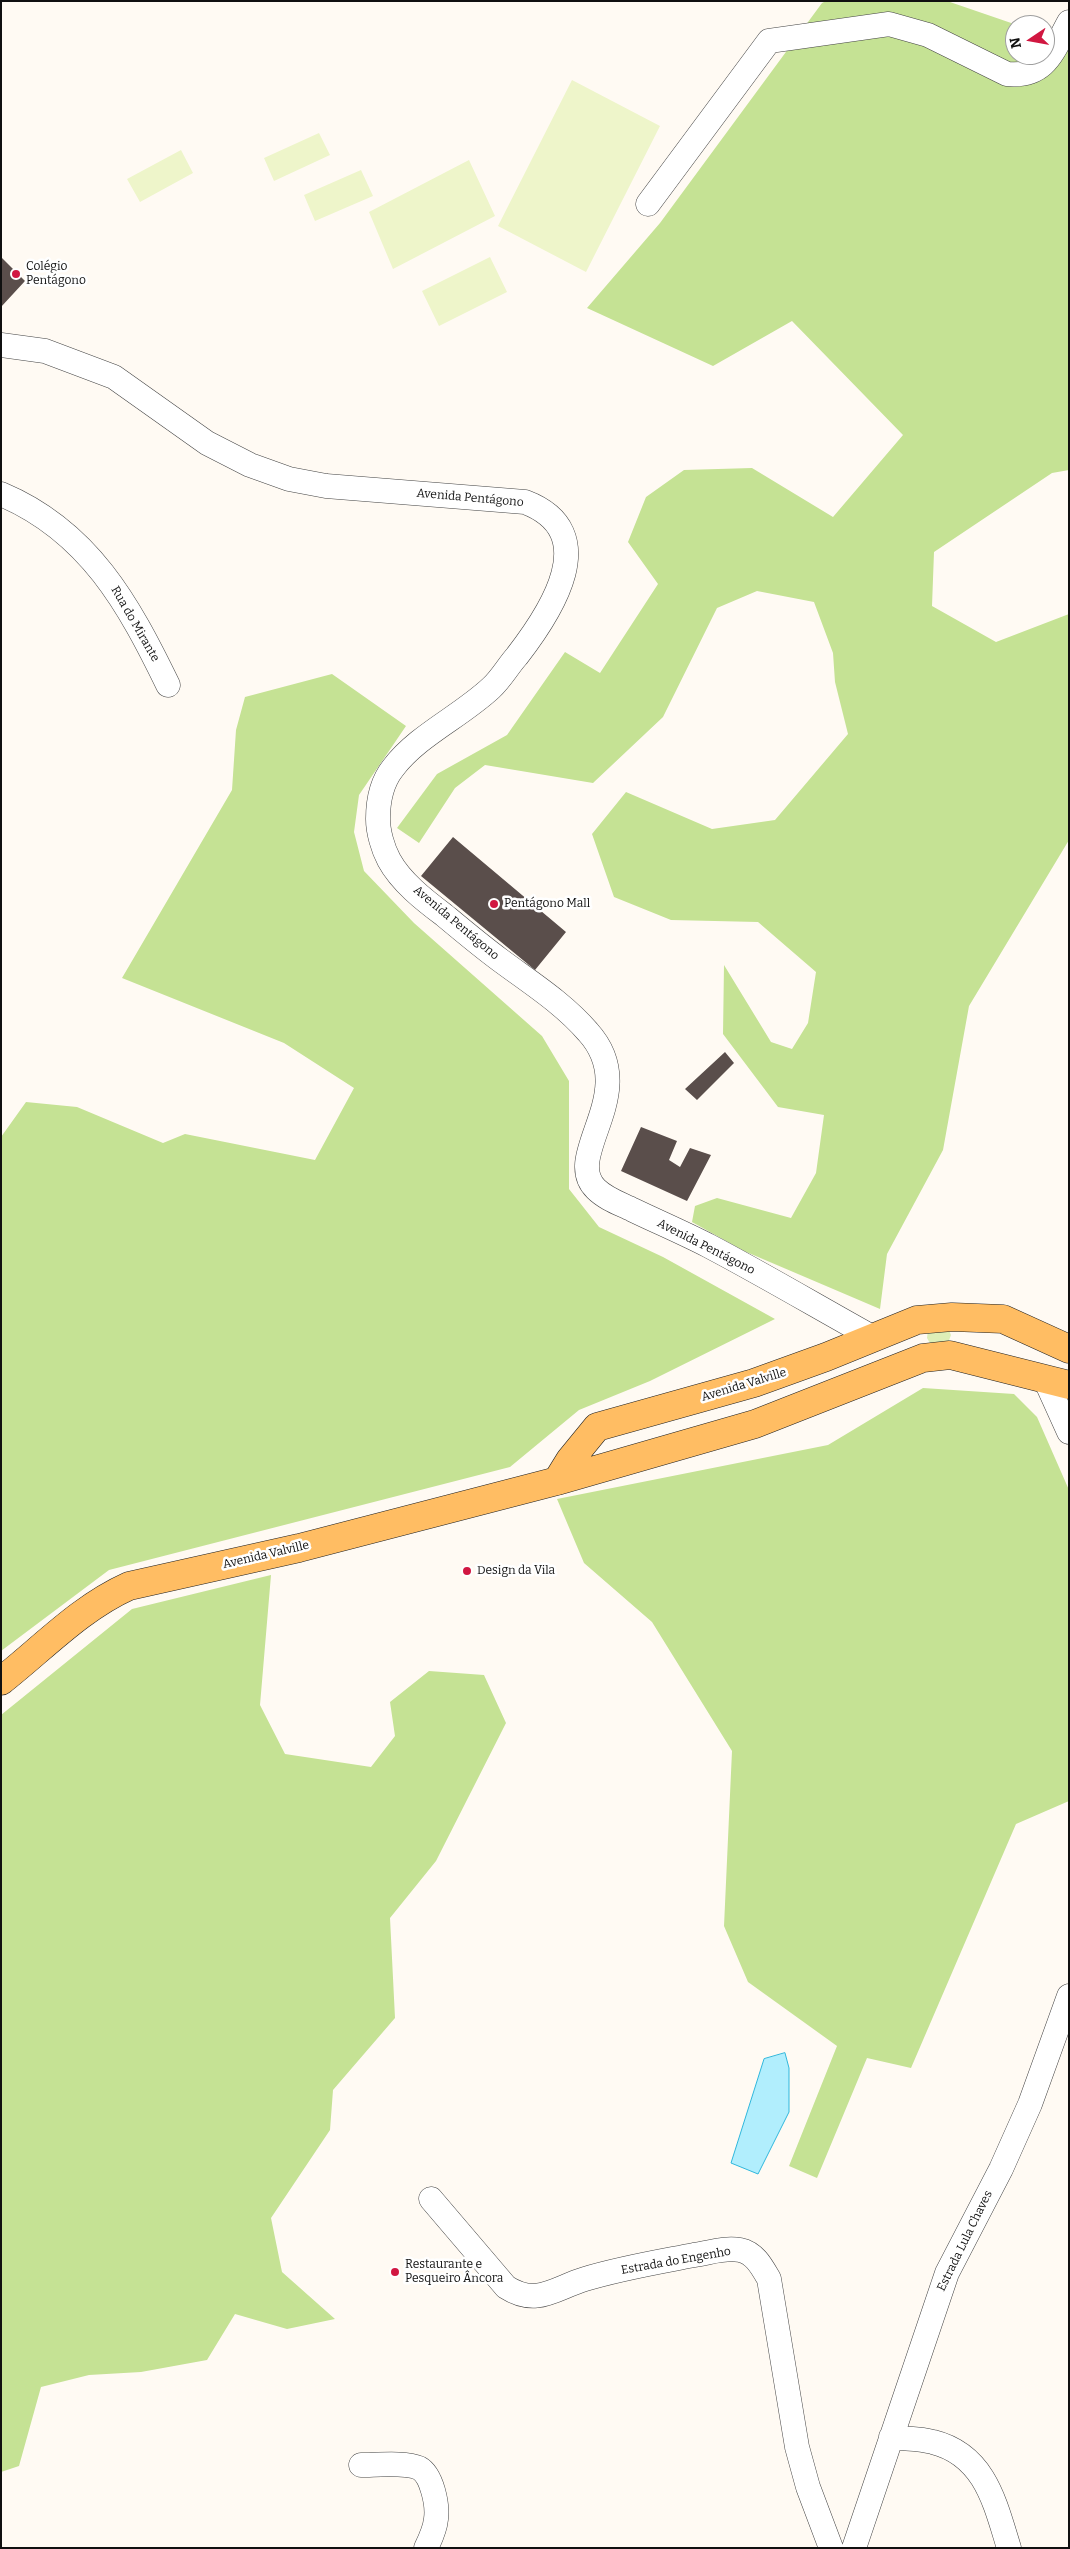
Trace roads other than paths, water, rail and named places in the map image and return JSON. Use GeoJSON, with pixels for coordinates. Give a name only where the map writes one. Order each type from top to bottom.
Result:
{"type":"FeatureCollection","features":[{"type":"Feature","properties":{"kind":"main road","name":"Avenida Valville"},"geometry":{"type":"LineString","coordinates":[[557,1481],[570,1460],[597,1427],[762,1380],[826,1357],[917,1320],[952,1317]]}},
{"type":"Feature","properties":{"kind":"main road"},"geometry":{"type":"LineString","coordinates":[[952,1317],[1003,1320],[1069,1349]]}},
{"type":"Feature","properties":{"kind":"main road"},"geometry":{"type":"LineString","coordinates":[[950,1355],[960,1348],[964,1335],[960,1322],[952,1317]]}},
{"type":"Feature","properties":{"kind":"main road"},"geometry":{"type":"LineString","coordinates":[[917,1320],[910,1337],[915,1350],[923,1358]]}},
{"type":"Feature","properties":{"kind":"main road","name":"Avenida Valville"},"geometry":{"type":"LineString","coordinates":[[1,1680],[79,1616],[110,1594],[129,1586],[299,1548],[557,1481],[755,1424],[923,1358],[950,1355]]}},
{"type":"Feature","properties":{"kind":"main road"},"geometry":{"type":"LineString","coordinates":[[950,1355],[1057,1382]]}},
{"type":"Feature","properties":{"kind":"main road"},"geometry":{"type":"LineString","coordinates":[[670,1449],[660,1434],[662,1418],[684,1403]]}},
{"type":"Feature","properties":{"kind":"street"},"geometry":{"type":"LineString","coordinates":[[648,204],[769,41],[889,24],[928,35],[1007,74],[1020,75],[1034,72],[1047,62],[1069,22]]}},
{"type":"Feature","properties":{"kind":"street","name":"Avenida Pentágono"},"geometry":{"type":"LineString","coordinates":[[1,345],[45,350],[114,377],[208,443],[250,465],[289,479],[326,486],[525,502],[544,509],[556,521],[563,536],[567,554],[565,572],[558,593],[529,640],[492,687],[418,743],[392,768],[381,789],[378,821],[389,860],[426,901],[498,959],[565,1007],[592,1036],[605,1062],[608,1081],[603,1115],[586,1161],[586,1172],[597,1190],[618,1203],[708,1246],[872,1337]]}},
{"type":"Feature","properties":{"kind":"street","name":"Rua do Mirante"},"geometry":{"type":"LineString","coordinates":[[1,494],[24,504],[58,528],[94,561],[120,594],[168,685]]}},
{"type":"Feature","properties":{"kind":"street"},"geometry":{"type":"LineString","coordinates":[[1057,1382],[1068,1422]]}},
{"type":"Feature","properties":{"kind":"street","name":"Estrada Lula Chaves"},"geometry":{"type":"LineString","coordinates":[[854,2548],[947,2274],[1001,2169],[1030,2104],[1069,1996]]}},
{"type":"Feature","properties":{"kind":"street","name":"Estrada do Engenho"},"geometry":{"type":"LineString","coordinates":[[430,2199],[506,2287],[518,2294],[529,2297],[539,2296],[584,2279],[677,2258],[724,2250],[740,2250],[751,2255],[761,2264],[769,2279],[797,2447],[808,2487],[831,2548]]}},
{"type":"Feature","properties":{"kind":"street"},"geometry":{"type":"LineString","coordinates":[[891,2437],[931,2441],[960,2454],[984,2477],[992,2494],[1009,2548]]}},
{"type":"Feature","properties":{"kind":"street"},"geometry":{"type":"LineString","coordinates":[[361,2465],[411,2466],[420,2469],[427,2476],[437,2516],[433,2534],[426,2548]]}},
{"type":"Feature","properties":{"kind":"water"},"geometry":{"type":"Polygon","coordinates":[[[785,2053],[789,2068],[789,2112],[758,2174],[731,2163],[764,2059],[785,2053]]]}},
{"type":"Feature","properties":{"kind":"place","name":"Colégio Pentágono"},"geometry":{"type":"Point","coordinates":[16,274]}},
{"type":"Feature","properties":{"kind":"place","name":"Pentágono Mall"},"geometry":{"type":"Point","coordinates":[494,904]}},
{"type":"Feature","properties":{"kind":"place","name":"Design da Vila"},"geometry":{"type":"Point","coordinates":[467,1571]}},
{"type":"Feature","properties":{"kind":"place","name":"Restaurante e Pesqueiro Âncora"},"geometry":{"type":"Point","coordinates":[395,2272]}}]}
